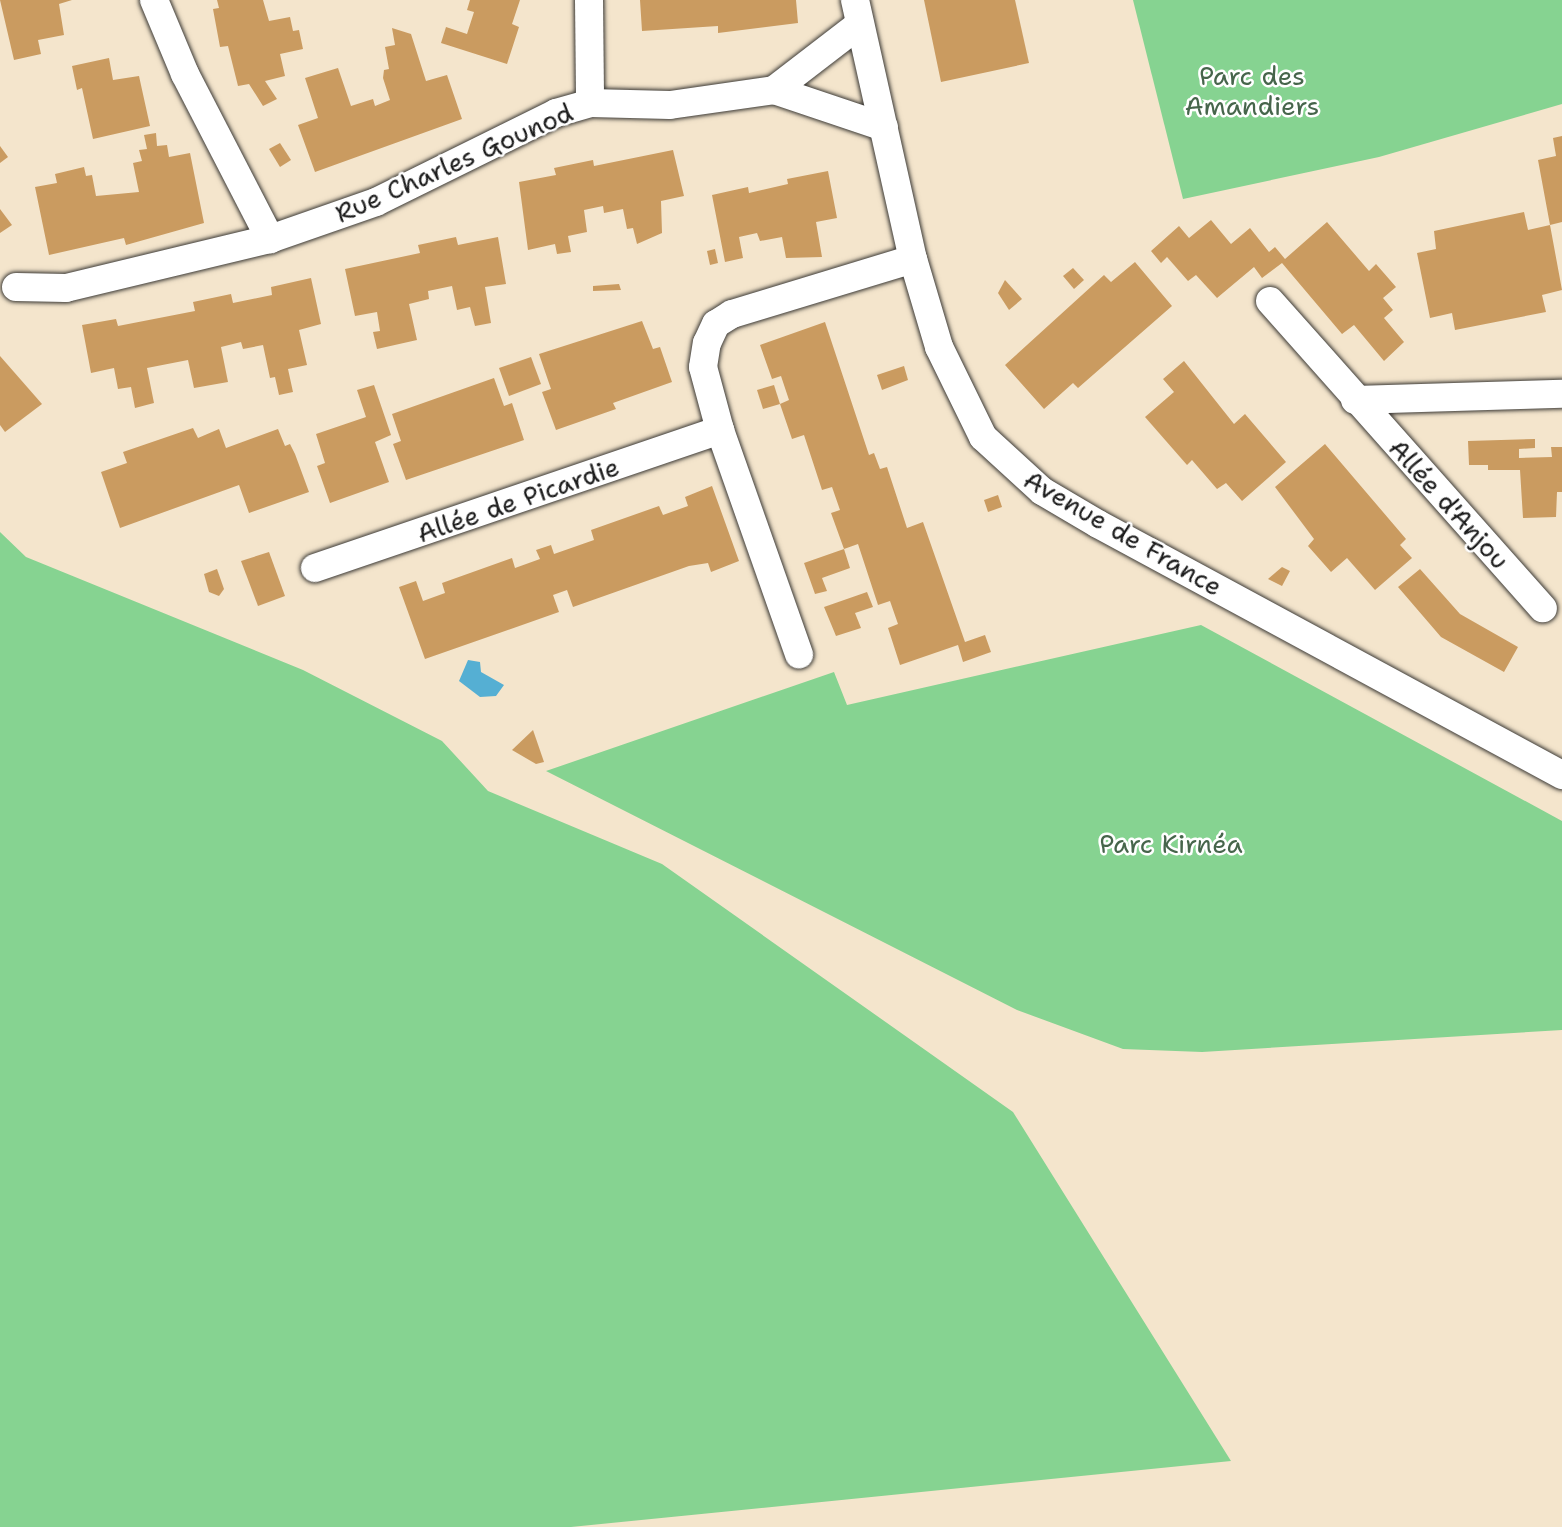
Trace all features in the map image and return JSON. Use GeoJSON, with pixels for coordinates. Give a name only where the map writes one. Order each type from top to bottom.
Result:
{"type":"FeatureCollection","features":[{"type":"Feature","properties":{"kind":"street"},"geometry":{"type":"LineString","coordinates":[[154,0],[185,74],[270,239]]}},
{"type":"Feature","properties":{"kind":"street"},"geometry":{"type":"LineString","coordinates":[[589,0],[590,103]]}},
{"type":"Feature","properties":{"kind":"street","name":"Rue Charles Gounod"},"geometry":{"type":"LineString","coordinates":[[774,90],[858,12]]}},
{"type":"Feature","properties":{"kind":"street","name":"Avenue de France"},"geometry":{"type":"LineString","coordinates":[[858,12],[913,259],[939,347],[968,412],[983,437],[1015,470],[1098,524],[1562,775]]}},
{"type":"Feature","properties":{"kind":"street","name":"Rue Charles Gounod"},"geometry":{"type":"LineString","coordinates":[[16,286],[66,288],[270,239],[376,202],[556,113],[590,103],[670,105],[774,90],[884,127]]}},
{"type":"Feature","properties":{"kind":"street"},"geometry":{"type":"LineString","coordinates":[[799,654],[720,430],[703,367],[706,343],[716,324],[732,314],[913,259]]}},
{"type":"Feature","properties":{"kind":"street","name":"Allée d'Anjou"},"geometry":{"type":"LineString","coordinates":[[1270,301],[1355,400],[1543,608]]}},
{"type":"Feature","properties":{"kind":"street","name":"Allée d'Anjou"},"geometry":{"type":"LineString","coordinates":[[1355,400],[1562,394]]}},
{"type":"Feature","properties":{"kind":"street","name":"Allée de Picardie"},"geometry":{"type":"LineString","coordinates":[[315,568],[720,430]]}},
{"type":"Feature","properties":{"kind":"green space","name":"Parc des Amandiers"},"geometry":{"type":"Polygon","coordinates":[[[1133,0],[1562,0],[1562,104],[1379,157],[1183,199],[1133,0]]]}},
{"type":"Feature","properties":{"kind":"green space"},"geometry":{"type":"Polygon","coordinates":[[[0,532],[26,557],[303,670],[442,741],[488,791],[662,864],[1013,1112],[1231,1461],[571,1527],[0,1527],[0,532]]]}},
{"type":"Feature","properties":{"kind":"green space","name":"Parc Kirnéa"},"geometry":{"type":"Polygon","coordinates":[[[1201,625],[1562,821],[1562,1030],[1202,1052],[1123,1049],[1017,1010],[546,771],[834,672],[847,705],[1201,625]]]}},
{"type":"Feature","properties":{"kind":"water"},"geometry":{"type":"Polygon","coordinates":[[[468,660],[480,662],[481,672],[504,685],[496,696],[480,697],[459,681],[468,660]]]}},
{"type":"Feature","properties":{"kind":"building"},"geometry":{"type":"Polygon","coordinates":[[[0,0],[72,0],[59,4],[64,35],[38,40],[41,54],[14,60],[0,0]]]}},
{"type":"Feature","properties":{"kind":"building"},"geometry":{"type":"Polygon","coordinates":[[[217,0],[263,0],[269,21],[290,17],[293,31],[299,30],[303,49],[280,54],[285,76],[265,81],[277,99],[263,106],[249,84],[238,86],[228,46],[220,47],[213,9],[219,8],[217,0]]]}},
{"type":"Feature","properties":{"kind":"building"},"geometry":{"type":"Polygon","coordinates":[[[470,0],[520,0],[512,24],[519,27],[507,64],[441,43],[446,27],[467,34],[474,12],[467,10],[470,0]]]}},
{"type":"Feature","properties":{"kind":"building"},"geometry":{"type":"Polygon","coordinates":[[[640,0],[796,0],[798,23],[718,33],[718,26],[642,31],[640,0]]]}},
{"type":"Feature","properties":{"kind":"building"},"geometry":{"type":"Polygon","coordinates":[[[924,0],[1015,0],[1029,63],[941,82],[924,0]]]}},
{"type":"Feature","properties":{"kind":"building"},"geometry":{"type":"Polygon","coordinates":[[[392,28],[411,34],[426,81],[447,75],[462,119],[315,172],[298,125],[318,118],[305,78],[338,68],[351,106],[373,99],[375,106],[390,100],[383,78],[384,70],[389,69],[385,47],[395,45],[392,28]]]}},
{"type":"Feature","properties":{"kind":"building"},"geometry":{"type":"Polygon","coordinates":[[[109,58],[113,80],[139,76],[150,126],[93,139],[82,88],[77,90],[72,66],[109,58]]]}},
{"type":"Feature","properties":{"kind":"building"},"geometry":{"type":"Polygon","coordinates":[[[156,133],[157,146],[167,145],[169,157],[190,153],[204,223],[126,245],[124,238],[49,255],[35,187],[57,183],[55,174],[84,167],[86,176],[92,175],[96,196],[139,192],[133,163],[142,161],[139,150],[147,149],[144,135],[156,133]]]}},
{"type":"Feature","properties":{"kind":"building"},"geometry":{"type":"Polygon","coordinates":[[[1562,136],[1562,222],[1550,225],[1538,160],[1556,156],[1553,138],[1562,136]]]}},
{"type":"Feature","properties":{"kind":"building"},"geometry":{"type":"Polygon","coordinates":[[[280,143],[291,160],[280,167],[269,149],[280,143]]]}},
{"type":"Feature","properties":{"kind":"building"},"geometry":{"type":"Polygon","coordinates":[[[0,146],[8,157],[0,163],[0,146]]]}},
{"type":"Feature","properties":{"kind":"building"},"geometry":{"type":"Polygon","coordinates":[[[673,150],[684,196],[661,201],[662,233],[637,244],[633,228],[627,229],[623,209],[604,213],[603,206],[584,210],[587,232],[568,236],[571,252],[557,254],[555,244],[528,250],[519,182],[556,175],[554,168],[593,160],[594,166],[673,150]]]}},
{"type":"Feature","properties":{"kind":"building"},"geometry":{"type":"Polygon","coordinates":[[[828,171],[837,218],[816,222],[822,257],[786,258],[782,237],[760,241],[757,233],[739,237],[743,258],[725,262],[712,195],[748,187],[749,193],[788,184],[787,179],[828,171]]]}},
{"type":"Feature","properties":{"kind":"building"},"geometry":{"type":"Polygon","coordinates":[[[0,209],[12,225],[0,233],[0,209]]]}},
{"type":"Feature","properties":{"kind":"building"},"geometry":{"type":"Polygon","coordinates":[[[1524,212],[1528,230],[1550,225],[1562,290],[1542,295],[1546,312],[1455,330],[1452,313],[1430,318],[1417,253],[1436,249],[1434,231],[1524,212]]]}},
{"type":"Feature","properties":{"kind":"building"},"geometry":{"type":"Polygon","coordinates":[[[1211,220],[1231,244],[1250,228],[1269,252],[1275,247],[1285,259],[1327,222],[1369,271],[1376,264],[1396,287],[1383,298],[1393,310],[1384,318],[1404,342],[1384,361],[1354,325],[1342,334],[1282,263],[1262,278],[1254,267],[1217,298],[1196,275],[1188,281],[1167,257],[1161,263],[1151,251],[1179,226],[1189,238],[1211,220]]]}},
{"type":"Feature","properties":{"kind":"building"},"geometry":{"type":"Polygon","coordinates":[[[456,237],[458,245],[498,237],[506,284],[485,287],[491,323],[475,326],[470,307],[457,310],[452,286],[428,291],[429,299],[409,304],[417,340],[377,349],[373,332],[380,331],[377,312],[355,316],[345,269],[420,253],[418,245],[456,237]]]}},
{"type":"Feature","properties":{"kind":"building"},"geometry":{"type":"Polygon","coordinates":[[[715,249],[718,263],[710,265],[707,251],[715,249]]]}},
{"type":"Feature","properties":{"kind":"building"},"geometry":{"type":"Polygon","coordinates":[[[1135,262],[1172,306],[1078,388],[1073,383],[1044,409],[1005,365],[1104,275],[1111,282],[1135,262]]]}},
{"type":"Feature","properties":{"kind":"building"},"geometry":{"type":"Polygon","coordinates":[[[1073,268],[1084,280],[1074,289],[1063,276],[1073,268]]]}},
{"type":"Feature","properties":{"kind":"building"},"geometry":{"type":"Polygon","coordinates":[[[311,278],[321,324],[299,330],[307,365],[288,369],[293,392],[279,395],[275,377],[270,378],[263,345],[243,349],[241,342],[221,347],[228,382],[194,388],[188,360],[147,368],[154,403],[135,408],[131,387],[118,389],[114,368],[91,373],[82,325],[116,319],[118,326],[195,311],[193,302],[231,294],[233,303],[272,295],[271,287],[311,278]]]}},
{"type":"Feature","properties":{"kind":"building"},"geometry":{"type":"Polygon","coordinates":[[[1005,280],[1022,299],[1009,310],[998,293],[1005,280]]]}},
{"type":"Feature","properties":{"kind":"building"},"geometry":{"type":"Polygon","coordinates":[[[619,284],[621,290],[593,291],[593,286],[619,284]]]}},
{"type":"Feature","properties":{"kind":"building"},"geometry":{"type":"Polygon","coordinates":[[[642,321],[653,349],[660,347],[672,382],[613,403],[616,409],[556,430],[542,392],[551,389],[539,354],[642,321]]]}},
{"type":"Feature","properties":{"kind":"building"},"geometry":{"type":"Polygon","coordinates":[[[825,322],[869,455],[874,453],[880,469],[887,467],[907,528],[923,522],[965,642],[985,635],[991,652],[963,662],[958,645],[900,665],[888,628],[898,624],[890,601],[878,605],[858,544],[844,549],[831,513],[840,510],[832,487],[822,490],[804,435],[792,439],[780,404],[789,400],[781,376],[772,379],[760,345],[825,322]]]}},
{"type":"Feature","properties":{"kind":"building"},"geometry":{"type":"Polygon","coordinates":[[[0,356],[42,404],[5,432],[0,425],[0,356]]]}},
{"type":"Feature","properties":{"kind":"building"},"geometry":{"type":"Polygon","coordinates":[[[531,357],[541,384],[509,396],[499,368],[531,357]]]}},
{"type":"Feature","properties":{"kind":"building"},"geometry":{"type":"Polygon","coordinates":[[[1184,361],[1234,424],[1245,414],[1286,462],[1242,501],[1226,483],[1217,489],[1192,460],[1187,465],[1145,417],[1174,392],[1163,379],[1184,361]]]}},
{"type":"Feature","properties":{"kind":"building"},"geometry":{"type":"Polygon","coordinates":[[[904,366],[908,380],[882,390],[877,375],[904,366]]]}},
{"type":"Feature","properties":{"kind":"building"},"geometry":{"type":"Polygon","coordinates":[[[494,378],[504,406],[512,403],[524,440],[406,480],[393,444],[401,441],[392,414],[494,378]]]}},
{"type":"Feature","properties":{"kind":"building"},"geometry":{"type":"Polygon","coordinates":[[[374,385],[391,435],[375,442],[389,482],[330,503],[317,466],[325,463],[316,434],[366,417],[357,390],[374,385]]]}},
{"type":"Feature","properties":{"kind":"building"},"geometry":{"type":"Polygon","coordinates":[[[774,385],[780,404],[763,409],[757,390],[774,385]]]}},
{"type":"Feature","properties":{"kind":"building"},"geometry":{"type":"Polygon","coordinates":[[[193,428],[198,438],[219,429],[226,448],[278,429],[285,446],[290,444],[295,454],[309,492],[249,513],[239,485],[120,528],[101,472],[127,463],[123,452],[193,428]]]}},
{"type":"Feature","properties":{"kind":"building"},"geometry":{"type":"Polygon","coordinates":[[[1535,439],[1535,448],[1519,449],[1519,458],[1552,457],[1551,447],[1562,447],[1562,492],[1557,492],[1556,517],[1523,518],[1520,470],[1488,470],[1488,465],[1469,465],[1468,441],[1535,439]]]}},
{"type":"Feature","properties":{"kind":"building"},"geometry":{"type":"Polygon","coordinates":[[[1325,444],[1406,539],[1400,545],[1412,558],[1375,590],[1347,558],[1331,572],[1308,546],[1314,539],[1275,487],[1325,444]]]}},
{"type":"Feature","properties":{"kind":"building"},"geometry":{"type":"Polygon","coordinates":[[[712,486],[739,561],[711,572],[708,563],[689,566],[573,607],[567,590],[553,595],[559,612],[425,659],[399,587],[416,581],[423,601],[445,593],[442,583],[512,558],[515,568],[540,559],[536,550],[551,545],[554,554],[594,540],[591,530],[659,506],[663,515],[688,506],[685,497],[712,486]]]}},
{"type":"Feature","properties":{"kind":"building"},"geometry":{"type":"Polygon","coordinates":[[[998,495],[1002,507],[988,512],[984,500],[998,495]]]}},
{"type":"Feature","properties":{"kind":"building"},"geometry":{"type":"Polygon","coordinates":[[[844,549],[850,568],[822,578],[827,591],[815,594],[804,563],[844,549]]]}},
{"type":"Feature","properties":{"kind":"building"},"geometry":{"type":"Polygon","coordinates":[[[269,552],[285,596],[258,606],[241,561],[269,552]]]}},
{"type":"Feature","properties":{"kind":"building"},"geometry":{"type":"Polygon","coordinates":[[[1282,567],[1290,571],[1282,586],[1268,579],[1282,567]]]}},
{"type":"Feature","properties":{"kind":"building"},"geometry":{"type":"Polygon","coordinates":[[[217,569],[224,589],[219,596],[209,592],[204,574],[217,569]]]}},
{"type":"Feature","properties":{"kind":"building"},"geometry":{"type":"Polygon","coordinates":[[[1420,569],[1460,614],[1518,647],[1504,672],[1441,637],[1398,587],[1420,569]]]}},
{"type":"Feature","properties":{"kind":"building"},"geometry":{"type":"Polygon","coordinates":[[[867,592],[873,607],[855,613],[861,628],[836,636],[824,607],[867,592]]]}},
{"type":"Feature","properties":{"kind":"building"},"geometry":{"type":"Polygon","coordinates":[[[533,730],[544,762],[536,764],[512,750],[533,730]]]}}]}
